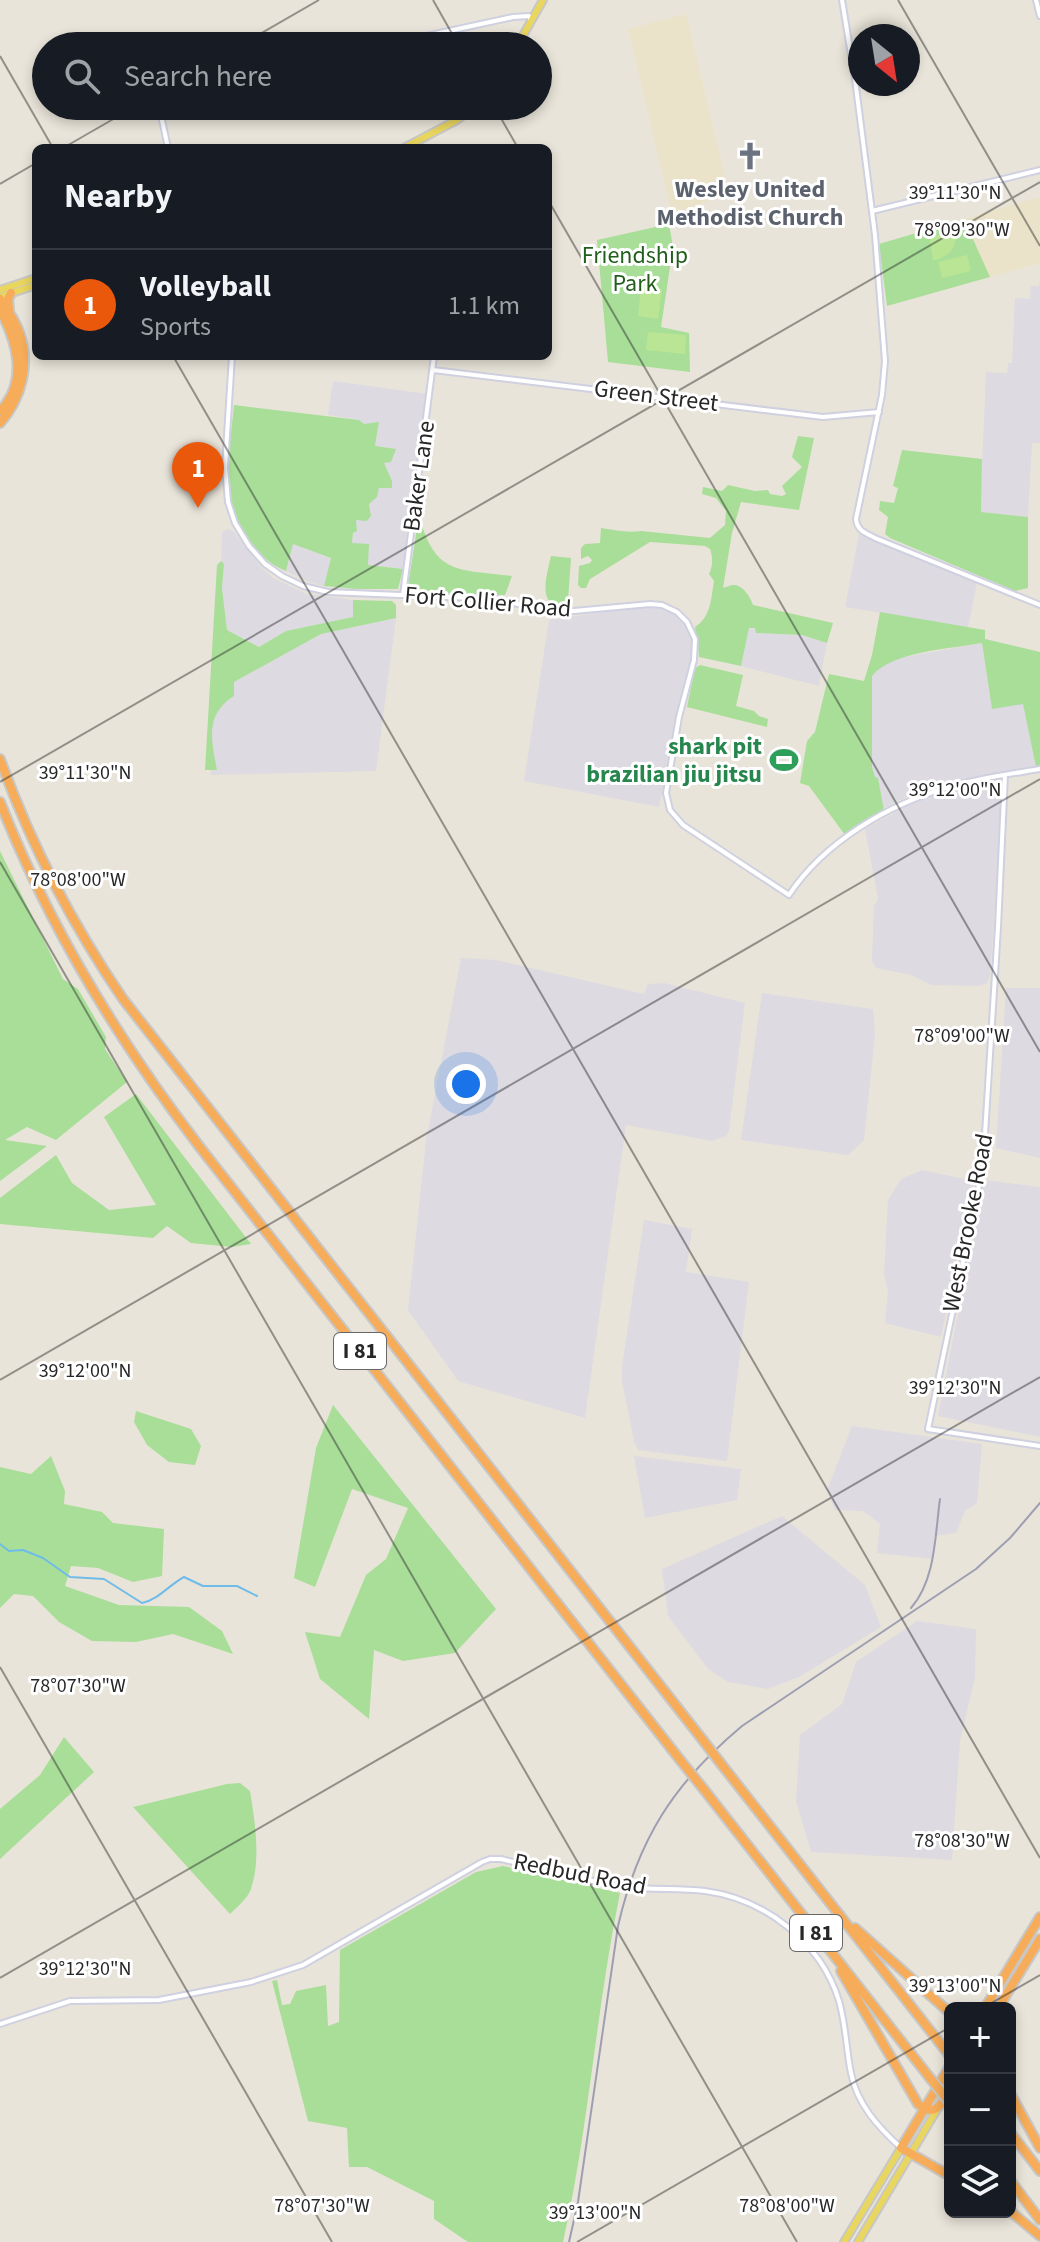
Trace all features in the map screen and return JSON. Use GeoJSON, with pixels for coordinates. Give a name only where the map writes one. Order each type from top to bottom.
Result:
{"type":"FeatureCollection","features":[{"type":"Feature","properties":{"kind":"highway"},"geometry":{"type":"LineString","coordinates":[[0,423],[15,401],[23,373],[22,340],[8,304],[11,293]]}},
{"type":"Feature","properties":{"kind":"highway"},"geometry":{"type":"LineString","coordinates":[[0,298],[12,317]]}},
{"type":"Feature","properties":{"kind":"highway"},"geometry":{"type":"LineString","coordinates":[[0,310],[15,341],[18,362],[16,381],[0,411]]}},
{"type":"Feature","properties":{"kind":"highway"},"geometry":{"type":"LineString","coordinates":[[0,325],[15,341]]}},
{"type":"Feature","properties":{"kind":"highway","name":"I 81"},"geometry":{"type":"LineString","coordinates":[[0,759],[50,878],[123,999],[944,2047]]}},
{"type":"Feature","properties":{"kind":"highway","name":"I 81"},"geometry":{"type":"LineString","coordinates":[[0,802],[57,928],[138,1064],[207,1157],[944,2096]]}},
{"type":"Feature","properties":{"kind":"highway"},"geometry":{"type":"LineString","coordinates":[[838,1913],[944,2008]]}},
{"type":"Feature","properties":{"kind":"highway"},"geometry":{"type":"LineString","coordinates":[[988,2002],[1040,1917]]}},
{"type":"Feature","properties":{"kind":"highway"},"geometry":{"type":"LineString","coordinates":[[816,1933],[918,2104],[933,2110],[944,2099]]}},
{"type":"Feature","properties":{"kind":"highway"},"geometry":{"type":"LineString","coordinates":[[1003,2002],[1040,1939]]}},
{"type":"Feature","properties":{"kind":"highway"},"geometry":{"type":"LineString","coordinates":[[944,2173],[901,2148],[945,2074]]}},
{"type":"Feature","properties":{"kind":"highway"},"geometry":{"type":"LineString","coordinates":[[909,2088],[917,2109],[916,2123]]}},
{"type":"Feature","properties":{"kind":"highway"},"geometry":{"type":"LineString","coordinates":[[1016,2104],[1040,2148]]}},
{"type":"Feature","properties":{"kind":"highway"},"geometry":{"type":"LineString","coordinates":[[1016,2140],[1040,2171]]}},
{"type":"Feature","properties":{"kind":"highway"},"geometry":{"type":"LineString","coordinates":[[1016,2188],[1040,2220]]}},
{"type":"Feature","properties":{"kind":"highway"},"geometry":{"type":"LineString","coordinates":[[1016,2216],[1040,2236]]}},
{"type":"Feature","properties":{"kind":"main road"},"geometry":{"type":"LineString","coordinates":[[525,32],[543,0]]}},
{"type":"Feature","properties":{"kind":"main road"},"geometry":{"type":"LineString","coordinates":[[412,144],[457,120]]}},
{"type":"Feature","properties":{"kind":"main road"},"geometry":{"type":"LineString","coordinates":[[0,290],[32,279]]}},
{"type":"Feature","properties":{"kind":"main road"},"geometry":{"type":"LineString","coordinates":[[0,298],[32,286]]}},
{"type":"Feature","properties":{"kind":"main road"},"geometry":{"type":"LineString","coordinates":[[858,2242],[940,2105]]}},
{"type":"Feature","properties":{"kind":"main road"},"geometry":{"type":"LineString","coordinates":[[844,2242],[901,2148]]}},
{"type":"Feature","properties":{"kind":"street"},"geometry":{"type":"LineString","coordinates":[[842,0],[872,211],[884,348],[879,412],[857,526],[875,538],[1040,605]]}},
{"type":"Feature","properties":{"kind":"street"},"geometry":{"type":"LineString","coordinates":[[1036,0],[1040,16]]}},
{"type":"Feature","properties":{"kind":"street"},"geometry":{"type":"LineString","coordinates":[[444,32],[513,17],[529,16],[531,21]]}},
{"type":"Feature","properties":{"kind":"street"},"geometry":{"type":"LineString","coordinates":[[162,120],[167,144]]}},
{"type":"Feature","properties":{"kind":"street"},"geometry":{"type":"LineString","coordinates":[[872,211],[1040,170]]}},
{"type":"Feature","properties":{"kind":"street","name":"Fort Collier Road"},"geometry":{"type":"LineString","coordinates":[[232,360],[225,484],[233,520],[246,542],[270,568],[303,586],[333,593],[497,599],[551,611],[656,604],[677,612],[690,627],[696,645],[673,752],[666,793],[668,804],[683,825],[789,895],[810,869],[834,847],[878,817],[938,790],[1005,775]]}},
{"type":"Feature","properties":{"kind":"street","name":"Baker Lane"},"geometry":{"type":"LineString","coordinates":[[403,595],[434,360]]}},
{"type":"Feature","properties":{"kind":"street","name":"Green Street"},"geometry":{"type":"LineString","coordinates":[[433,370],[823,417],[879,412]]}},
{"type":"Feature","properties":{"kind":"street"},"geometry":{"type":"LineString","coordinates":[[1005,775],[1040,769]]}},
{"type":"Feature","properties":{"kind":"street","name":"West Brooke Road"},"geometry":{"type":"LineString","coordinates":[[1005,775],[983,1166],[928,1429],[1040,1446]]}},
{"type":"Feature","properties":{"kind":"street","name":"Redbud Road"},"geometry":{"type":"LineString","coordinates":[[0,2024],[70,2001],[159,2000],[232,1987],[286,1972],[482,1862],[501,1859],[625,1887],[712,1892],[751,1904],[777,1919],[805,1943],[826,1972],[839,2002],[851,2072],[859,2097],[876,2123],[901,2148]]}},
{"type":"Feature","properties":{"kind":"shaded area"},"geometry":{"type":"Polygon","coordinates":[[[686,14],[729,193],[672,215],[628,29],[686,14]]]}},
{"type":"Feature","properties":{"kind":"shaded area"},"geometry":{"type":"Polygon","coordinates":[[[1040,197],[1040,263],[990,277],[964,219],[1040,197]]]}},
{"type":"Feature","properties":{"kind":"shaded area"},"geometry":{"type":"Polygon","coordinates":[[[1040,278],[1040,443],[1032,443],[1028,517],[980,512],[986,372],[1007,373],[1008,363],[1012,363],[1015,298],[1030,299],[1031,286],[1039,286],[1040,278]]]}},
{"type":"Feature","properties":{"kind":"shaded area"},"geometry":{"type":"Polygon","coordinates":[[[333,381],[427,394],[403,569],[368,565],[352,543],[356,519],[367,521],[371,516],[369,504],[379,487],[392,481],[375,447],[379,423],[364,424],[359,420],[328,415],[333,381]]]}},
{"type":"Feature","properties":{"kind":"shaded area"},"geometry":{"type":"Polygon","coordinates":[[[228,529],[273,578],[307,594],[353,600],[353,617],[286,631],[259,647],[227,630],[222,588],[224,564],[221,561],[222,532],[228,529]]]}},
{"type":"Feature","properties":{"kind":"shaded area"},"geometry":{"type":"Polygon","coordinates":[[[859,534],[977,583],[968,627],[845,607],[859,534]]]}},
{"type":"Feature","properties":{"kind":"shaded area"},"geometry":{"type":"Polygon","coordinates":[[[293,544],[331,558],[324,586],[286,571],[293,544]]]}},
{"type":"Feature","properties":{"kind":"shaded area"},"geometry":{"type":"Polygon","coordinates":[[[657,607],[671,612],[683,622],[693,649],[659,807],[524,781],[549,620],[657,607]]]}},
{"type":"Feature","properties":{"kind":"shaded area"},"geometry":{"type":"Polygon","coordinates":[[[396,618],[376,771],[211,775],[211,730],[219,706],[234,696],[234,682],[321,634],[396,618]]]}},
{"type":"Feature","properties":{"kind":"shaded area"},"geometry":{"type":"Polygon","coordinates":[[[749,628],[756,628],[756,633],[802,635],[827,643],[819,686],[741,666],[749,628]]]}},
{"type":"Feature","properties":{"kind":"shaded area"},"geometry":{"type":"Polygon","coordinates":[[[982,643],[992,709],[1023,703],[1036,767],[952,781],[882,809],[872,767],[869,673],[893,659],[982,643]]]}},
{"type":"Feature","properties":{"kind":"shaded area"},"geometry":{"type":"Polygon","coordinates":[[[991,780],[1002,786],[1003,794],[987,983],[978,986],[931,985],[911,975],[876,968],[872,961],[874,906],[878,899],[865,829],[920,799],[991,780]]]}},
{"type":"Feature","properties":{"kind":"shaded area"},"geometry":{"type":"Polygon","coordinates":[[[461,958],[496,960],[644,994],[648,984],[664,983],[745,1003],[726,1136],[712,1141],[626,1125],[585,1418],[458,1381],[408,1310],[426,1141],[461,958]]]}},
{"type":"Feature","properties":{"kind":"shaded area"},"geometry":{"type":"Polygon","coordinates":[[[1006,988],[1040,988],[1040,1158],[996,1148],[1006,988]]]}},
{"type":"Feature","properties":{"kind":"shaded area"},"geometry":{"type":"Polygon","coordinates":[[[762,993],[873,1009],[875,1035],[864,1140],[848,1155],[741,1140],[762,993]]]}},
{"type":"Feature","properties":{"kind":"shaded area"},"geometry":{"type":"Polygon","coordinates":[[[922,1170],[974,1181],[941,1337],[885,1323],[888,1200],[901,1179],[922,1170]]]}},
{"type":"Feature","properties":{"kind":"shaded area"},"geometry":{"type":"Polygon","coordinates":[[[984,1180],[1040,1187],[1040,1437],[938,1416],[984,1180]]]}},
{"type":"Feature","properties":{"kind":"shaded area"},"geometry":{"type":"Polygon","coordinates":[[[644,1220],[692,1229],[686,1272],[749,1282],[727,1461],[638,1450],[634,1441],[622,1366],[644,1220]]]}},
{"type":"Feature","properties":{"kind":"shaded area"},"geometry":{"type":"Polygon","coordinates":[[[852,1426],[982,1444],[977,1503],[965,1511],[956,1533],[934,1536],[934,1559],[877,1553],[880,1524],[863,1511],[835,1510],[827,1490],[852,1426]]]}},
{"type":"Feature","properties":{"kind":"shaded area"},"geometry":{"type":"Polygon","coordinates":[[[634,1456],[741,1469],[737,1500],[645,1518],[634,1456]]]}},
{"type":"Feature","properties":{"kind":"shaded area"},"geometry":{"type":"Polygon","coordinates":[[[782,1516],[865,1585],[881,1627],[799,1677],[768,1689],[728,1682],[708,1669],[668,1616],[662,1569],[782,1516]]]}},
{"type":"Feature","properties":{"kind":"shaded area"},"geometry":{"type":"Polygon","coordinates":[[[917,1621],[976,1629],[975,1677],[960,1741],[952,1860],[811,1852],[796,1801],[800,1735],[842,1704],[856,1662],[917,1621]]]}},
{"type":"Feature","properties":{"kind":"green space"},"geometry":{"type":"Polygon","coordinates":[[[964,219],[990,277],[887,306],[879,244],[964,219]]]}},
{"type":"Feature","properties":{"kind":"green space","name":"Friendship Park"},"geometry":{"type":"Polygon","coordinates":[[[669,224],[673,247],[661,327],[689,333],[690,372],[608,362],[597,240],[669,224]]]}},
{"type":"Feature","properties":{"kind":"green space"},"geometry":{"type":"Polygon","coordinates":[[[956,232],[951,251],[933,261],[932,236],[956,232]]]}},
{"type":"Feature","properties":{"kind":"green space"},"geometry":{"type":"Polygon","coordinates":[[[967,255],[971,271],[942,278],[938,262],[967,255]]]}},
{"type":"Feature","properties":{"kind":"green space"},"geometry":{"type":"Polygon","coordinates":[[[641,287],[662,289],[658,319],[638,316],[641,287]]]}},
{"type":"Feature","properties":{"kind":"green space"},"geometry":{"type":"Polygon","coordinates":[[[648,332],[686,335],[685,354],[646,350],[648,332]]]}},
{"type":"Feature","properties":{"kind":"green space"},"geometry":{"type":"Polygon","coordinates":[[[234,405],[359,420],[364,424],[379,422],[375,446],[396,449],[391,462],[384,463],[392,488],[379,488],[377,497],[369,504],[371,516],[367,521],[356,520],[357,531],[353,533],[352,543],[369,544],[368,565],[403,569],[398,589],[324,586],[331,558],[293,544],[286,571],[274,565],[253,546],[238,521],[229,493],[228,462],[234,405]]]}},
{"type":"Feature","properties":{"kind":"green space"},"geometry":{"type":"Polygon","coordinates":[[[798,436],[814,438],[799,510],[741,502],[732,533],[723,588],[740,587],[753,605],[833,623],[827,643],[802,635],[756,633],[755,628],[749,628],[741,666],[699,657],[695,627],[707,613],[714,581],[709,574],[711,552],[705,546],[650,542],[590,579],[586,588],[578,585],[579,566],[592,560],[588,556],[581,559],[581,548],[585,544],[600,543],[601,528],[710,538],[725,525],[726,511],[716,498],[702,494],[703,487],[722,491],[728,485],[755,491],[768,490],[770,494],[782,496],[786,494],[782,486],[802,467],[792,457],[798,436]]]}},
{"type":"Feature","properties":{"kind":"green space"},"geometry":{"type":"Polygon","coordinates":[[[902,450],[982,459],[981,512],[1028,517],[1028,588],[1015,591],[885,534],[888,517],[879,510],[880,501],[894,503],[898,488],[893,486],[902,450]]]}},
{"type":"Feature","properties":{"kind":"green space"},"geometry":{"type":"Polygon","coordinates":[[[419,515],[433,549],[451,566],[512,576],[505,595],[409,591],[419,515]]]}},
{"type":"Feature","properties":{"kind":"green space"},"geometry":{"type":"Polygon","coordinates":[[[551,556],[571,558],[568,600],[558,606],[548,599],[546,592],[551,556]]]}},
{"type":"Feature","properties":{"kind":"green space"},"geometry":{"type":"Polygon","coordinates":[[[221,561],[224,564],[222,588],[227,630],[259,647],[286,631],[353,617],[353,600],[392,601],[396,605],[396,618],[321,634],[234,682],[234,696],[218,711],[212,728],[217,770],[205,770],[217,565],[221,561]]]}},
{"type":"Feature","properties":{"kind":"green space"},"geometry":{"type":"Polygon","coordinates":[[[880,612],[985,630],[985,639],[1040,652],[1040,767],[1036,767],[1023,704],[992,709],[982,643],[907,656],[893,661],[872,676],[872,767],[878,778],[884,811],[845,835],[809,786],[800,783],[807,741],[815,732],[829,674],[864,681],[880,612]]]}},
{"type":"Feature","properties":{"kind":"green space"},"geometry":{"type":"Polygon","coordinates":[[[700,665],[743,675],[736,706],[768,719],[767,727],[687,707],[695,668],[700,665]]]}},
{"type":"Feature","properties":{"kind":"green space"},"geometry":{"type":"Polygon","coordinates":[[[0,851],[63,979],[78,989],[106,1037],[105,1049],[127,1082],[56,1140],[27,1127],[5,1140],[47,1146],[0,1181],[0,851]]]}},
{"type":"Feature","properties":{"kind":"green space"},"geometry":{"type":"Polygon","coordinates":[[[136,1094],[251,1244],[232,1247],[191,1243],[167,1226],[153,1238],[0,1224],[0,1198],[56,1155],[72,1183],[109,1210],[156,1205],[104,1117],[136,1094]]]}},
{"type":"Feature","properties":{"kind":"green space"},"geometry":{"type":"Polygon","coordinates":[[[333,1405],[496,1609],[455,1653],[403,1661],[374,1650],[369,1719],[320,1679],[305,1632],[340,1637],[366,1575],[386,1559],[408,1508],[352,1489],[315,1587],[294,1578],[316,1448],[333,1405]]]}},
{"type":"Feature","properties":{"kind":"green space"},"geometry":{"type":"Polygon","coordinates":[[[136,1411],[191,1429],[201,1446],[195,1465],[169,1462],[147,1445],[134,1422],[136,1411]]]}},
{"type":"Feature","properties":{"kind":"green space"},"geometry":{"type":"Polygon","coordinates":[[[51,1456],[65,1491],[64,1504],[102,1512],[113,1523],[164,1529],[162,1576],[133,1582],[98,1568],[71,1566],[65,1586],[119,1605],[189,1607],[222,1631],[233,1654],[173,1634],[136,1642],[92,1641],[59,1622],[33,1596],[14,1594],[0,1608],[0,1467],[31,1474],[51,1456]]]}},
{"type":"Feature","properties":{"kind":"green space"},"geometry":{"type":"Polygon","coordinates":[[[64,1737],[94,1772],[0,1859],[0,1809],[40,1775],[64,1737]]]}},
{"type":"Feature","properties":{"kind":"green space"},"geometry":{"type":"Polygon","coordinates":[[[240,1783],[250,1791],[256,1865],[250,1892],[230,1914],[133,1807],[240,1783]]]}},
{"type":"Feature","properties":{"kind":"green space"},"geometry":{"type":"Polygon","coordinates":[[[503,1866],[620,1893],[580,2155],[563,2242],[468,2242],[434,2219],[434,2201],[367,2167],[349,2167],[347,2128],[308,2121],[272,1981],[277,1980],[282,2005],[290,2004],[296,1991],[326,1985],[328,2026],[339,2022],[340,1950],[476,1872],[503,1866]]]}},
{"type":"Feature","properties":{"kind":"waterway"},"geometry":{"type":"LineString","coordinates":[[0,1544],[9,1551],[23,1550],[43,1558],[70,1577],[104,1579],[142,1603],[184,1577],[203,1586],[237,1586],[257,1596]]}},
{"type":"Feature","properties":{"kind":"railway"},"geometry":{"type":"LineString","coordinates":[[911,1608],[930,1570],[940,1499]]}},
{"type":"Feature","properties":{"kind":"railway"},"geometry":{"type":"LineString","coordinates":[[569,2242],[578,2202],[618,1926],[636,1866],[662,1815],[697,1769],[742,1726],[976,1569],[1010,1538],[1040,1503]]}},
{"type":"Feature","properties":{"kind":"place","name":"Wesley United Methodist Church"},"geometry":{"type":"Point","coordinates":[750,156]}},
{"type":"Feature","properties":{"kind":"place","name":"Volleyball"},"geometry":{"type":"Point","coordinates":[198,508]}},
{"type":"Feature","properties":{"kind":"place","name":"shark pit brazilian jiu jitsu"},"geometry":{"type":"Point","coordinates":[784,760]}}]}
